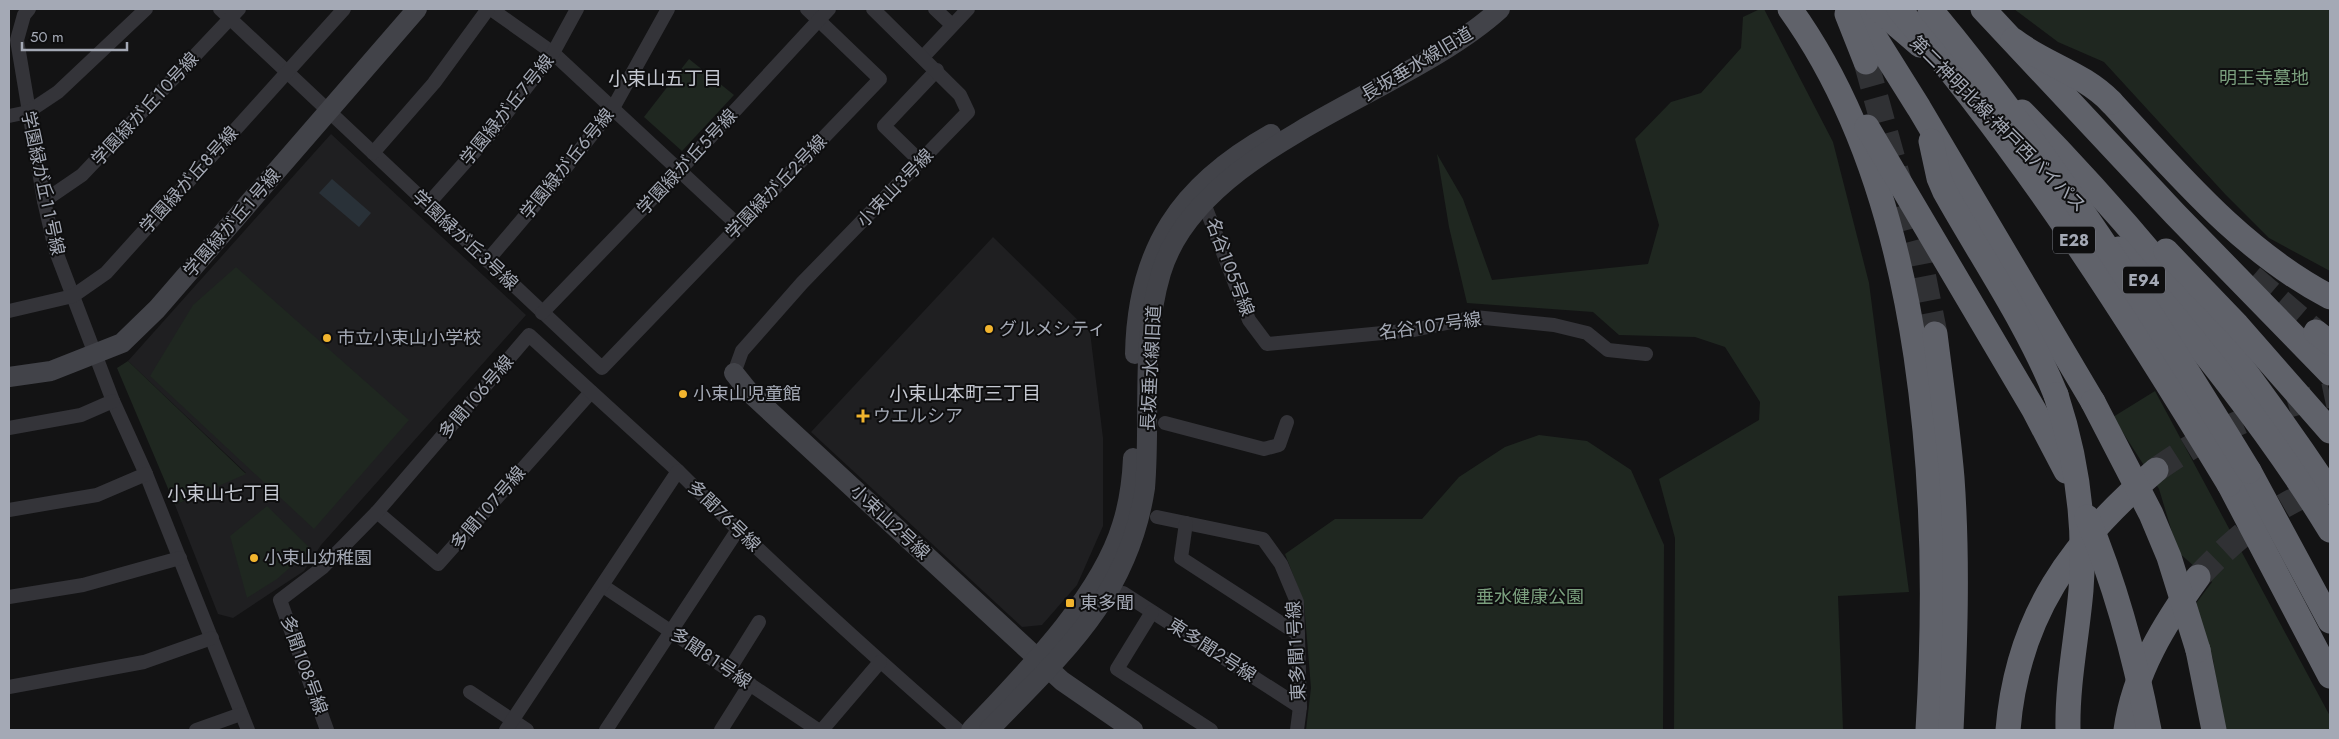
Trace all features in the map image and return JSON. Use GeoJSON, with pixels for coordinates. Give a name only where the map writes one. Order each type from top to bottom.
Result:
{"type":"FeatureCollection","features":[{"type":"Feature","properties":{"kind":"highway"},"geometry":{"type":"LineString","coordinates":[[1790,9],[1808,34],[1916,209],[2034,410],[2066,471],[2094,532],[2114,585],[2137,669],[2149,730]]}},
{"type":"Feature","properties":{"kind":"highway"},"geometry":{"type":"LineString","coordinates":[[1844,9],[1866,62]]}},
{"type":"Feature","properties":{"kind":"highway"},"geometry":{"type":"LineString","coordinates":[[1857,9],[1919,108],[1929,133],[1939,178],[1962,202],[2093,402],[2151,514],[2169,557],[2198,650],[2214,730]]}},
{"type":"Feature","properties":{"kind":"highway","name":"第二神明北線;神戸西バイパス"},"geometry":{"type":"LineString","coordinates":[[1878,9],[1937,45],[2034,125],[2110,208],[2229,349],[2283,421],[2330,492]]}},
{"type":"Feature","properties":{"kind":"highway","name":"E28"},"geometry":{"type":"LineString","coordinates":[[1899,9],[1983,113],[2046,199],[2114,300],[2239,478],[2330,621]]}},
{"type":"Feature","properties":{"kind":"highway","name":"第二神明北線;神戸西バイパス"},"geometry":{"type":"LineString","coordinates":[[1911,9],[1937,45],[2156,293],[2268,438],[2330,530]]}},
{"type":"Feature","properties":{"kind":"highway","name":"E28"},"geometry":{"type":"LineString","coordinates":[[1930,9],[2001,98],[2063,182],[2129,278],[2239,478],[2330,676]]}},
{"type":"Feature","properties":{"kind":"highway"},"geometry":{"type":"LineString","coordinates":[[1985,9],[2014,38],[2175,214],[2316,340],[2330,373]]}},
{"type":"Feature","properties":{"kind":"highway"},"geometry":{"type":"LineString","coordinates":[[1808,34],[1849,114],[1870,167],[1895,253],[1911,328],[1927,447],[1931,509],[1934,588],[1928,730]]}},
{"type":"Feature","properties":{"kind":"highway"},"geometry":{"type":"LineString","coordinates":[[2014,38],[2037,57],[2085,80],[2111,102],[2197,195],[2254,247],[2278,266],[2330,296]]}},
{"type":"Feature","properties":{"kind":"highway"},"geometry":{"type":"LineString","coordinates":[[2034,125],[2194,279],[2330,432]]}},
{"type":"Feature","properties":{"kind":"highway"},"geometry":{"type":"LineString","coordinates":[[1962,202],[2042,360],[2056,395],[2072,451],[2082,519],[2081,591],[2070,689],[2068,730]]}},
{"type":"Feature","properties":{"kind":"highway"},"geometry":{"type":"LineString","coordinates":[[1936,334],[1952,478],[1954,526],[1955,657],[1951,730]]}},
{"type":"Feature","properties":{"kind":"highway"},"geometry":{"type":"LineString","coordinates":[[2008,730],[2014,685],[2021,653],[2047,595],[2087,537],[2114,508],[2156,470]]}},
{"type":"Feature","properties":{"kind":"highway"},"geometry":{"type":"LineString","coordinates":[[2126,730],[2133,698],[2144,666],[2174,611],[2198,577]]}},
{"type":"Feature","properties":{"kind":"street","name":"学園緑が丘１１号線"},"geometry":{"type":"LineString","coordinates":[[29,9],[24,15],[16,40],[44,201],[55,249],[112,402],[146,474],[248,730]]}},
{"type":"Feature","properties":{"kind":"street"},"geometry":{"type":"LineString","coordinates":[[9,116],[28,112],[58,92],[146,9]]}},
{"type":"Feature","properties":{"kind":"street","name":"学園緑が丘８号線"},"geometry":{"type":"LineString","coordinates":[[9,311],[73,296],[106,273],[286,71],[344,9]]}},
{"type":"Feature","properties":{"kind":"street","name":"学園緑が丘１号線"},"geometry":{"type":"LineString","coordinates":[[9,377],[51,370],[122,343],[157,309],[417,9]]}},
{"type":"Feature","properties":{"kind":"street"},"geometry":{"type":"LineString","coordinates":[[373,153],[434,82],[489,9],[553,53],[738,226]]}},
{"type":"Feature","properties":{"kind":"street","name":"学園緑が丘７号線"},"geometry":{"type":"LineString","coordinates":[[428,204],[492,132],[553,53],[577,9]]}},
{"type":"Feature","properties":{"kind":"street","name":"学園緑が丘６号線"},"geometry":{"type":"LineString","coordinates":[[487,261],[556,180],[613,108],[668,9]]}},
{"type":"Feature","properties":{"kind":"street","name":"学園緑が丘２号線"},"geometry":{"type":"LineString","coordinates":[[602,368],[880,79],[807,9]]}},
{"type":"Feature","properties":{"kind":"street","name":"学園緑が丘５号線"},"geometry":{"type":"LineString","coordinates":[[542,313],[679,171],[829,9]]}},
{"type":"Feature","properties":{"kind":"street","name":"小束山３号線"},"geometry":{"type":"LineString","coordinates":[[734,373],[742,351],[796,290],[968,112],[960,95],[937,70],[873,9]]}},
{"type":"Feature","properties":{"kind":"street"},"geometry":{"type":"LineString","coordinates":[[935,9],[952,25]]}},
{"type":"Feature","properties":{"kind":"street"},"geometry":{"type":"LineString","coordinates":[[924,57],[968,9]]}},
{"type":"Feature","properties":{"kind":"street","name":"長坂垂水線旧道"},"geometry":{"type":"LineString","coordinates":[[971,730],[1042,663],[1077,637],[1108,594],[1131,547],[1142,511],[1145,488],[1149,343],[1156,292],[1169,253],[1191,218],[1200,195],[1232,158],[1256,142],[1420,50],[1478,9]]}},
{"type":"Feature","properties":{"kind":"street","name":"長坂垂水線旧道"},"geometry":{"type":"LineString","coordinates":[[1200,195],[1227,180],[1262,155],[1426,61],[1474,30],[1500,9]]}},
{"type":"Feature","properties":{"kind":"street","name":"学園緑が丘３号線"},"geometry":{"type":"LineString","coordinates":[[230,12],[286,71],[602,368]]}},
{"type":"Feature","properties":{"kind":"street","name":"学園緑が丘１０号線"},"geometry":{"type":"LineString","coordinates":[[44,201],[82,175],[230,12]]}},
{"type":"Feature","properties":{"kind":"street"},"geometry":{"type":"LineString","coordinates":[[921,162],[884,126],[937,70]]}},
{"type":"Feature","properties":{"kind":"street","name":"名谷１０５号線"},"geometry":{"type":"LineString","coordinates":[[1200,195],[1249,320],[1267,344],[1297,342]]}},
{"type":"Feature","properties":{"kind":"street","name":"名谷１０７号線"},"geometry":{"type":"LineString","coordinates":[[1297,342],[1414,330],[1475,317],[1554,325],[1587,333],[1608,350],[1646,354]]}},
{"type":"Feature","properties":{"kind":"street","name":"多聞１０６号線"},"geometry":{"type":"LineString","coordinates":[[280,600],[322,568],[377,512],[529,335],[678,471]]}},
{"type":"Feature","properties":{"kind":"street","name":"小束山２号線"},"geometry":{"type":"LineString","coordinates":[[734,373],[750,393],[1062,682],[1133,730]]}},
{"type":"Feature","properties":{"kind":"street","name":"多聞１０７号線"},"geometry":{"type":"LineString","coordinates":[[377,512],[438,564],[591,392]]}},
{"type":"Feature","properties":{"kind":"street"},"geometry":{"type":"LineString","coordinates":[[9,428],[81,415],[112,402]]}},
{"type":"Feature","properties":{"kind":"street"},"geometry":{"type":"LineString","coordinates":[[1165,423],[1264,449],[1279,445],[1287,422]]}},
{"type":"Feature","properties":{"kind":"street","name":"多聞７６号線"},"geometry":{"type":"LineString","coordinates":[[509,726],[678,471],[738,531],[880,662],[958,730]]}},
{"type":"Feature","properties":{"kind":"street"},"geometry":{"type":"LineString","coordinates":[[9,510],[96,495],[146,474]]}},
{"type":"Feature","properties":{"kind":"street","name":"東多聞１号線"},"geometry":{"type":"LineString","coordinates":[[1157,517],[1263,539],[1281,564],[1297,602],[1300,707],[1296,730]]}},
{"type":"Feature","properties":{"kind":"street"},"geometry":{"type":"LineString","coordinates":[[1186,523],[1181,558],[1298,634]]}},
{"type":"Feature","properties":{"kind":"street"},"geometry":{"type":"LineString","coordinates":[[606,730],[738,531]]}},
{"type":"Feature","properties":{"kind":"street"},"geometry":{"type":"LineString","coordinates":[[9,597],[83,585],[180,558]]}},
{"type":"Feature","properties":{"kind":"street","name":"多聞８１号線"},"geometry":{"type":"LineString","coordinates":[[603,586],[820,730]]}},
{"type":"Feature","properties":{"kind":"street","name":"東多聞２号線"},"geometry":{"type":"LineString","coordinates":[[1123,593],[1300,707]]}},
{"type":"Feature","properties":{"kind":"street","name":"多聞１０８号線"},"geometry":{"type":"LineString","coordinates":[[280,600],[327,730]]}},
{"type":"Feature","properties":{"kind":"street"},"geometry":{"type":"LineString","coordinates":[[1152,612],[1117,669],[1211,730]]}},
{"type":"Feature","properties":{"kind":"street"},"geometry":{"type":"LineString","coordinates":[[729,670],[759,622]]}},
{"type":"Feature","properties":{"kind":"street"},"geometry":{"type":"LineString","coordinates":[[9,687],[144,662],[212,638]]}},
{"type":"Feature","properties":{"kind":"street"},"geometry":{"type":"LineString","coordinates":[[820,730],[880,662]]}},
{"type":"Feature","properties":{"kind":"street","name":"長坂垂水線旧道"},"geometry":{"type":"LineString","coordinates":[[989,730],[1042,663]]}},
{"type":"Feature","properties":{"kind":"street"},"geometry":{"type":"LineString","coordinates":[[721,730],[750,684]]}},
{"type":"Feature","properties":{"kind":"street"},"geometry":{"type":"LineString","coordinates":[[470,692],[509,726],[527,730]]}},
{"type":"Feature","properties":{"kind":"street"},"geometry":{"type":"LineString","coordinates":[[196,730],[241,714]]}},
{"type":"Feature","properties":{"kind":"shaded area","name":"市立小束山小学校"},"geometry":{"type":"Polygon","coordinates":[[[331,134],[526,315],[321,545],[304,571],[233,618],[218,614],[175,505],[246,473],[128,361],[331,134]]]}},
{"type":"Feature","properties":{"kind":"shaded area"},"geometry":{"type":"Polygon","coordinates":[[[332,179],[371,213],[359,227],[319,193],[332,179]]]}},
{"type":"Feature","properties":{"kind":"shaded area"},"geometry":{"type":"Polygon","coordinates":[[[993,237],[1090,332],[1103,438],[1103,526],[1077,585],[1042,625],[1022,627],[811,432],[993,237]]]}},
{"type":"Feature","properties":{"kind":"green space"},"geometry":{"type":"Polygon","coordinates":[[[1764,9],[1833,142],[1869,283],[1909,592],[1838,596],[1843,730],[1674,730],[1675,538],[1659,479],[1759,420],[1760,402],[1725,347],[1695,337],[1619,335],[1593,312],[1467,303],[1449,227],[1437,154],[1463,199],[1492,280],[1648,264],[1659,225],[1635,139],[1671,102],[1701,93],[1741,48],[1743,17],[1764,9]]]}},
{"type":"Feature","properties":{"kind":"green space","name":"明王寺墓地"},"geometry":{"type":"Polygon","coordinates":[[[2014,9],[2330,9],[2330,271],[2269,238],[2225,194],[2104,62],[2058,42],[2014,9]]]}},
{"type":"Feature","properties":{"kind":"green space"},"geometry":{"type":"Polygon","coordinates":[[[689,59],[734,95],[682,151],[644,117],[689,59]]]}},
{"type":"Feature","properties":{"kind":"green space"},"geometry":{"type":"Polygon","coordinates":[[[236,267],[409,420],[314,529],[150,376],[193,305],[236,267]]]}},
{"type":"Feature","properties":{"kind":"green space"},"geometry":{"type":"Polygon","coordinates":[[[128,361],[246,474],[175,505],[117,368],[128,361]]]}},
{"type":"Feature","properties":{"kind":"green space"},"geometry":{"type":"Polygon","coordinates":[[[2155,391],[2330,716],[2330,730],[2224,730],[2213,659],[2194,606],[2212,582],[2178,552],[2159,489],[2113,417],[2155,391]]]}},
{"type":"Feature","properties":{"kind":"green space","name":"垂水健康公園"},"geometry":{"type":"Polygon","coordinates":[[[1539,435],[1587,441],[1631,470],[1664,545],[1663,730],[1306,730],[1311,688],[1304,603],[1285,554],[1335,519],[1422,519],[1459,477],[1505,447],[1539,435]]]}},
{"type":"Feature","properties":{"kind":"green space"},"geometry":{"type":"Polygon","coordinates":[[[267,506],[311,549],[277,579],[247,598],[230,536],[267,506]]]}},
{"type":"Feature","properties":{"kind":"tunnel"},"geometry":{"type":"LineString","coordinates":[[1866,62],[1919,253],[1935,334]]}},
{"type":"Feature","properties":{"kind":"tunnel"},"geometry":{"type":"LineString","coordinates":[[2252,277],[2316,332]]}},
{"type":"Feature","properties":{"kind":"tunnel"},"geometry":{"type":"LineString","coordinates":[[2156,470],[2197,443],[2218,432],[2260,414],[2330,395]]}},
{"type":"Feature","properties":{"kind":"tunnel"},"geometry":{"type":"LineString","coordinates":[[2198,577],[2257,523],[2291,502],[2328,486]]}},
{"type":"Feature","properties":{"kind":"place","name":"グルメシティ"},"geometry":{"type":"Point","coordinates":[989,329]}},
{"type":"Feature","properties":{"kind":"place","name":"市立小束山小学校"},"geometry":{"type":"Point","coordinates":[327,338]}},
{"type":"Feature","properties":{"kind":"place","name":"小束山児童館"},"geometry":{"type":"Point","coordinates":[683,394]}},
{"type":"Feature","properties":{"kind":"place","name":"ウエルシア"},"geometry":{"type":"Point","coordinates":[863,416]}},
{"type":"Feature","properties":{"kind":"place","name":"小束山幼稚園"},"geometry":{"type":"Point","coordinates":[254,558]}},
{"type":"Feature","properties":{"kind":"place","name":"東多聞"},"geometry":{"type":"Point","coordinates":[1070,603]}},
{"type":"Feature","properties":{"kind":"district","name":"小束山五丁目"},"geometry":{"type":"Point","coordinates":[665,78]}},
{"type":"Feature","properties":{"kind":"district","name":"小束山本町三丁目"},"geometry":{"type":"Point","coordinates":[965,393]}},
{"type":"Feature","properties":{"kind":"district","name":"小束山七丁目"},"geometry":{"type":"Point","coordinates":[224,493]}}]}
